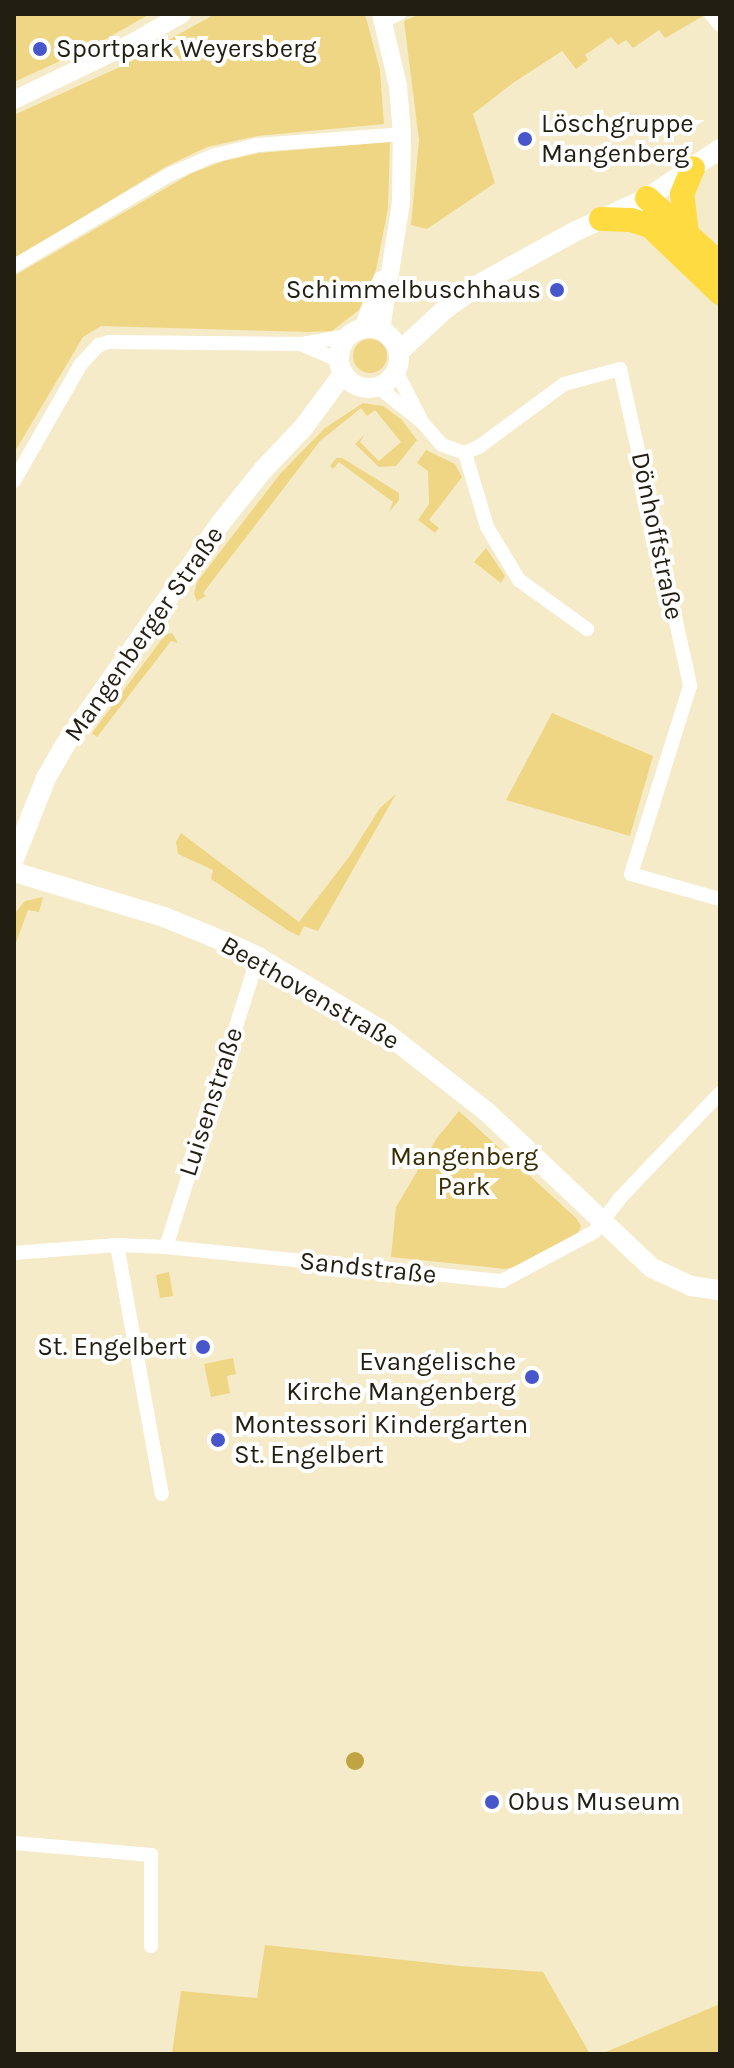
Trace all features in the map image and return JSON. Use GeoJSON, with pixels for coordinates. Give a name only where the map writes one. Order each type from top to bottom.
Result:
{"type":"FeatureCollection","features":[{"type":"Feature","properties":{"kind":"highway"},"geometry":{"type":"LineString","coordinates":[[687,233],[682,194],[693,168]]}},
{"type":"Feature","properties":{"kind":"highway"},"geometry":{"type":"LineString","coordinates":[[647,198],[650,226]]}},
{"type":"Feature","properties":{"kind":"highway"},"geometry":{"type":"LineString","coordinates":[[647,198],[720,264]]}},
{"type":"Feature","properties":{"kind":"highway"},"geometry":{"type":"LineString","coordinates":[[601,219],[631,220],[650,226],[720,293]]}},
{"type":"Feature","properties":{"kind":"main road"},"geometry":{"type":"LineString","coordinates":[[379,342],[444,310],[494,276],[647,198],[720,149]]}},
{"type":"Feature","properties":{"kind":"main road","name":"Mangenberger Straße"},"geometry":{"type":"LineString","coordinates":[[14,859],[46,778],[63,748],[219,525],[263,470],[303,428],[341,367],[379,342]]}},
{"type":"Feature","properties":{"kind":"main road","name":"Mangenberger Straße"},"geometry":{"type":"LineString","coordinates":[[303,428],[370,387],[379,342]]}},
{"type":"Feature","properties":{"kind":"main road"},"geometry":{"type":"LineString","coordinates":[[341,367],[370,387]]}},
{"type":"Feature","properties":{"kind":"main road","name":"Beethovenstraße"},"geometry":{"type":"LineString","coordinates":[[14,872],[164,917],[258,957],[396,1040],[487,1112],[597,1227],[666,1277],[691,1286],[720,1290]]}},
{"type":"Feature","properties":{"kind":"street"},"geometry":{"type":"LineString","coordinates":[[14,100],[130,44],[182,14]]}},
{"type":"Feature","properties":{"kind":"street"},"geometry":{"type":"LineString","coordinates":[[711,14],[720,25]]}},
{"type":"Feature","properties":{"kind":"street"},"geometry":{"type":"LineString","coordinates":[[388,16],[402,134],[401,203],[379,342],[422,422],[442,445],[465,453],[487,527],[511,569],[519,580],[587,629]]}},
{"type":"Feature","properties":{"kind":"street"},"geometry":{"type":"LineString","coordinates":[[14,266],[157,181],[212,156],[257,145],[402,134]]}},
{"type":"Feature","properties":{"kind":"street"},"geometry":{"type":"LineString","coordinates":[[14,481],[81,364],[99,345],[109,342],[379,342]]}},
{"type":"Feature","properties":{"kind":"street"},"geometry":{"type":"LineString","coordinates":[[302,344],[341,367]]}},
{"type":"Feature","properties":{"kind":"street","name":"Dönhoffstraße"},"geometry":{"type":"LineString","coordinates":[[465,453],[480,446],[564,384],[620,369],[690,686],[631,874],[720,899]]}},
{"type":"Feature","properties":{"kind":"street"},"geometry":{"type":"LineString","coordinates":[[370,387],[422,422]]}},
{"type":"Feature","properties":{"kind":"street","name":"Luisenstraße"},"geometry":{"type":"LineString","coordinates":[[166,1247],[258,957]]}},
{"type":"Feature","properties":{"kind":"street","name":"Sandstraße"},"geometry":{"type":"LineString","coordinates":[[14,1253],[117,1245],[166,1247],[502,1281],[597,1227],[720,1093]]}},
{"type":"Feature","properties":{"kind":"street"},"geometry":{"type":"LineString","coordinates":[[117,1245],[162,1494]]}},
{"type":"Feature","properties":{"kind":"street"},"geometry":{"type":"LineString","coordinates":[[14,1843],[151,1855],[151,1946]]}},
{"type":"Feature","properties":{"kind":"green space"},"geometry":{"type":"Polygon","coordinates":[[[14,14],[150,14],[97,44],[14,82],[14,14]]]}},
{"type":"Feature","properties":{"kind":"green space"},"geometry":{"type":"Polygon","coordinates":[[[215,14],[365,14],[380,70],[384,124],[257,136],[207,147],[165,167],[14,259],[14,115],[122,66],[215,14]]]}},
{"type":"Feature","properties":{"kind":"green space"},"geometry":{"type":"Polygon","coordinates":[[[420,14],[705,15],[665,38],[659,30],[633,48],[626,40],[618,45],[611,37],[585,55],[588,60],[576,69],[562,51],[513,83],[473,114],[495,183],[427,229],[411,225],[419,140],[404,21],[420,14]]]}},
{"type":"Feature","properties":{"kind":"green space"},"geometry":{"type":"Polygon","coordinates":[[[390,142],[388,209],[376,270],[359,310],[332,331],[101,326],[83,337],[14,453],[14,276],[192,173],[224,161],[259,153],[390,142]]]}},
{"type":"Feature","properties":{"kind":"green space"},"geometry":{"type":"Polygon","coordinates":[[[370,339],[382,344],[387,356],[382,368],[370,373],[358,368],[353,356],[358,344],[370,339]]]}},
{"type":"Feature","properties":{"kind":"green space"},"geometry":{"type":"Polygon","coordinates":[[[363,403],[383,406],[402,420],[417,440],[402,459],[396,466],[379,467],[355,444],[365,434],[360,442],[379,461],[401,442],[375,410],[367,416],[361,408],[320,441],[203,593],[206,596],[197,601],[194,594],[197,582],[280,474],[325,428],[363,403]]]}},
{"type":"Feature","properties":{"kind":"green space"},"geometry":{"type":"Polygon","coordinates":[[[426,450],[455,464],[462,477],[429,520],[439,528],[435,533],[418,520],[429,504],[428,471],[417,463],[426,450]]]}},
{"type":"Feature","properties":{"kind":"green space"},"geometry":{"type":"Polygon","coordinates":[[[336,458],[342,458],[399,493],[399,500],[389,512],[393,502],[339,462],[333,469],[330,466],[336,458]]]}},
{"type":"Feature","properties":{"kind":"green space"},"geometry":{"type":"Polygon","coordinates":[[[486,548],[505,576],[501,583],[474,562],[486,548]]]}},
{"type":"Feature","properties":{"kind":"green space"},"geometry":{"type":"Polygon","coordinates":[[[172,633],[178,643],[171,641],[97,737],[92,733],[165,635],[172,633]]]}},
{"type":"Feature","properties":{"kind":"green space"},"geometry":{"type":"Polygon","coordinates":[[[552,713],[653,756],[630,836],[506,800],[552,713]]]}},
{"type":"Feature","properties":{"kind":"green space"},"geometry":{"type":"Polygon","coordinates":[[[396,794],[318,931],[304,926],[299,936],[289,931],[211,879],[213,870],[178,854],[176,842],[181,833],[299,922],[349,857],[380,808],[396,794]]]}},
{"type":"Feature","properties":{"kind":"green space"},"geometry":{"type":"Polygon","coordinates":[[[43,897],[39,912],[28,910],[14,948],[14,914],[25,901],[43,897]]]}},
{"type":"Feature","properties":{"kind":"green space","name":"Mangenberg Park"},"geometry":{"type":"Polygon","coordinates":[[[459,1111],[577,1219],[581,1226],[578,1233],[526,1263],[506,1269],[391,1257],[396,1207],[437,1138],[459,1111]]]}},
{"type":"Feature","properties":{"kind":"green space"},"geometry":{"type":"Polygon","coordinates":[[[169,1272],[173,1296],[160,1298],[156,1275],[169,1272]]]}},
{"type":"Feature","properties":{"kind":"green space"},"geometry":{"type":"Polygon","coordinates":[[[233,1358],[236,1374],[227,1376],[230,1393],[211,1397],[204,1364],[233,1358]]]}},
{"type":"Feature","properties":{"kind":"green space"},"geometry":{"type":"Polygon","coordinates":[[[265,1945],[543,1972],[590,2054],[172,2053],[181,1991],[257,1998],[265,1945]]]}},
{"type":"Feature","properties":{"kind":"green space"},"geometry":{"type":"Polygon","coordinates":[[[720,2004],[720,2054],[601,2054],[720,2004]]]}},
{"type":"Feature","properties":{"kind":"shaded area"},"geometry":{"type":"Polygon","coordinates":[[[351,1752],[359,1752],[364,1761],[362,1768],[351,1770],[346,1765],[346,1757],[351,1752]]]}},
{"type":"Feature","properties":{"kind":"place","name":"Sportpark Weyersberg"},"geometry":{"type":"Point","coordinates":[40,49]}},
{"type":"Feature","properties":{"kind":"place","name":"Löschgruppe Mangenberg"},"geometry":{"type":"Point","coordinates":[525,139]}},
{"type":"Feature","properties":{"kind":"place","name":"Schimmelbuschhaus"},"geometry":{"type":"Point","coordinates":[557,290]}},
{"type":"Feature","properties":{"kind":"place","name":"St. Engelbert"},"geometry":{"type":"Point","coordinates":[203,1347]}},
{"type":"Feature","properties":{"kind":"place","name":"Evangelische Kirche Mangenberg"},"geometry":{"type":"Point","coordinates":[532,1377]}},
{"type":"Feature","properties":{"kind":"place","name":"Montessori Kindergarten St. Engelbert"},"geometry":{"type":"Point","coordinates":[218,1440]}},
{"type":"Feature","properties":{"kind":"place","name":"Obus Museum"},"geometry":{"type":"Point","coordinates":[492,1802]}}]}
